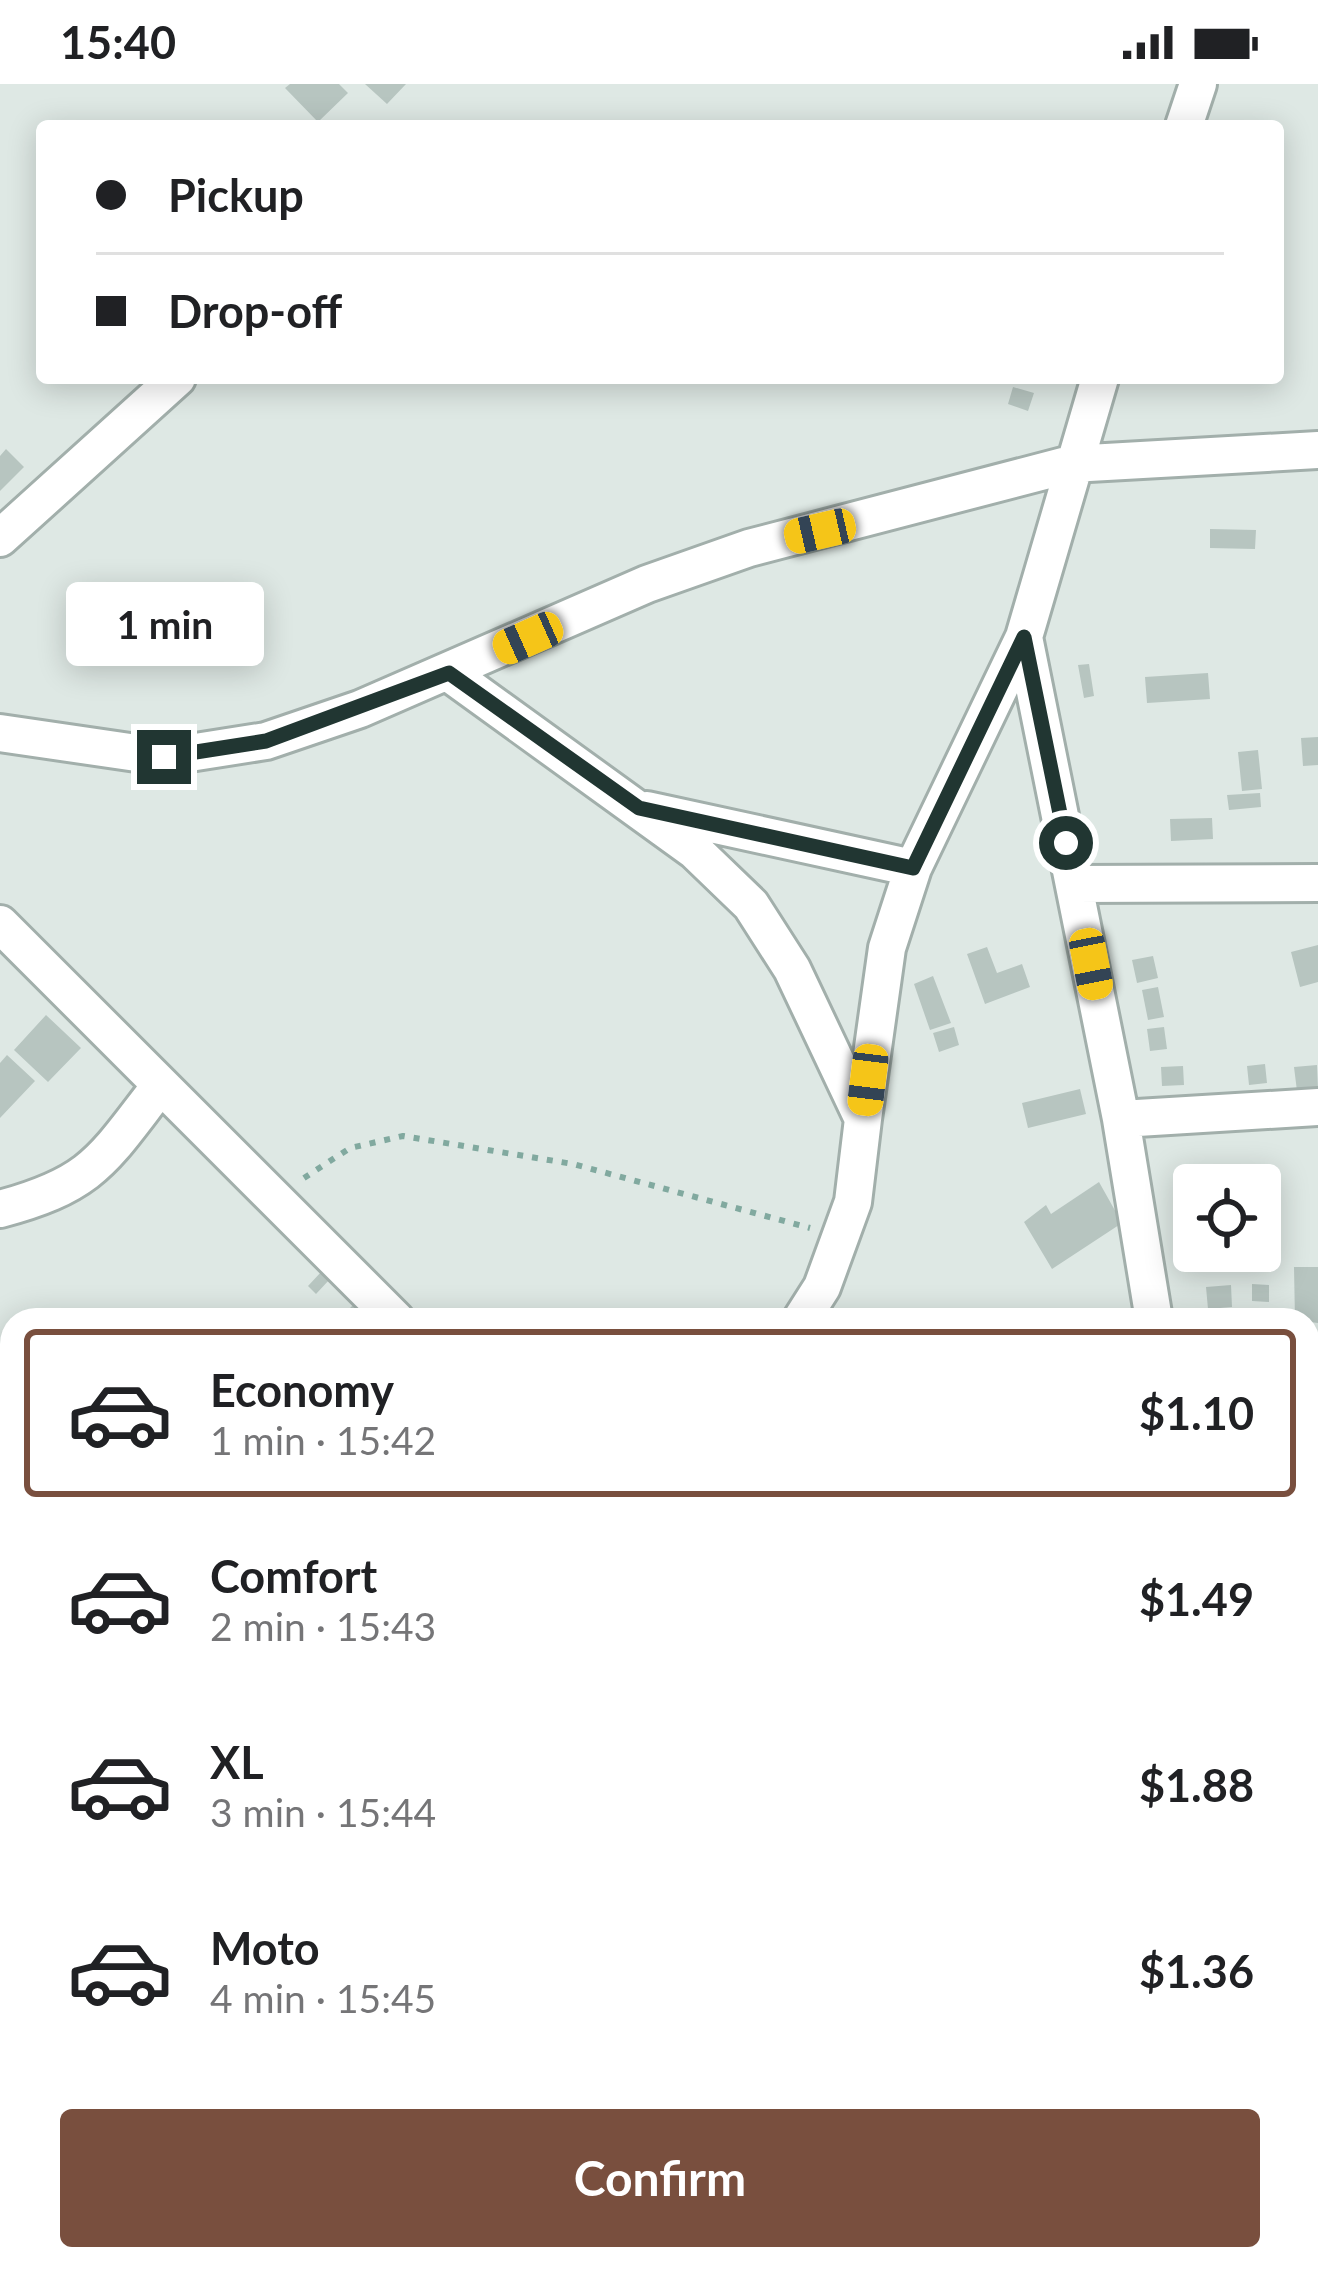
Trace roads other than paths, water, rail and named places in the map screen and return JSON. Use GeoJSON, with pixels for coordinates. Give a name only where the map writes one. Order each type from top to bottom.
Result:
{"type":"FeatureCollection","features":[{"type":"Feature","properties":{"kind":"street"},"geometry":{"type":"LineString","coordinates":[[1186,120],[1198,84]]}},
{"type":"Feature","properties":{"kind":"street"},"geometry":{"type":"LineString","coordinates":[[0,538],[170,384]]}},
{"type":"Feature","properties":{"kind":"street"},"geometry":{"type":"LineString","coordinates":[[809,1308],[822,1287],[853,1202],[887,948],[913,868],[1024,637],[1098,384]]}},
{"type":"Feature","properties":{"kind":"street"},"geometry":{"type":"LineString","coordinates":[[0,733],[164,757],[266,741],[449,673],[646,584],[749,548],[1071,464],[1318,450]]}},
{"type":"Feature","properties":{"kind":"street"},"geometry":{"type":"LineString","coordinates":[[1024,637],[1121,1119],[1152,1308]]}},
{"type":"Feature","properties":{"kind":"street"},"geometry":{"type":"LineString","coordinates":[[449,673],[639,808],[751,905],[792,969],[863,1119]]}},
{"type":"Feature","properties":{"kind":"street"},"geometry":{"type":"LineString","coordinates":[[639,808],[913,868]]}},
{"type":"Feature","properties":{"kind":"street"},"geometry":{"type":"LineString","coordinates":[[1075,884],[1318,883]]}},
{"type":"Feature","properties":{"kind":"street"},"geometry":{"type":"LineString","coordinates":[[0,924],[384,1308]]}},
{"type":"Feature","properties":{"kind":"street"},"geometry":{"type":"LineString","coordinates":[[0,1209],[50,1195],[95,1169],[160,1086]]}},
{"type":"Feature","properties":{"kind":"street"},"geometry":{"type":"LineString","coordinates":[[1121,1119],[1318,1107]]}}]}
